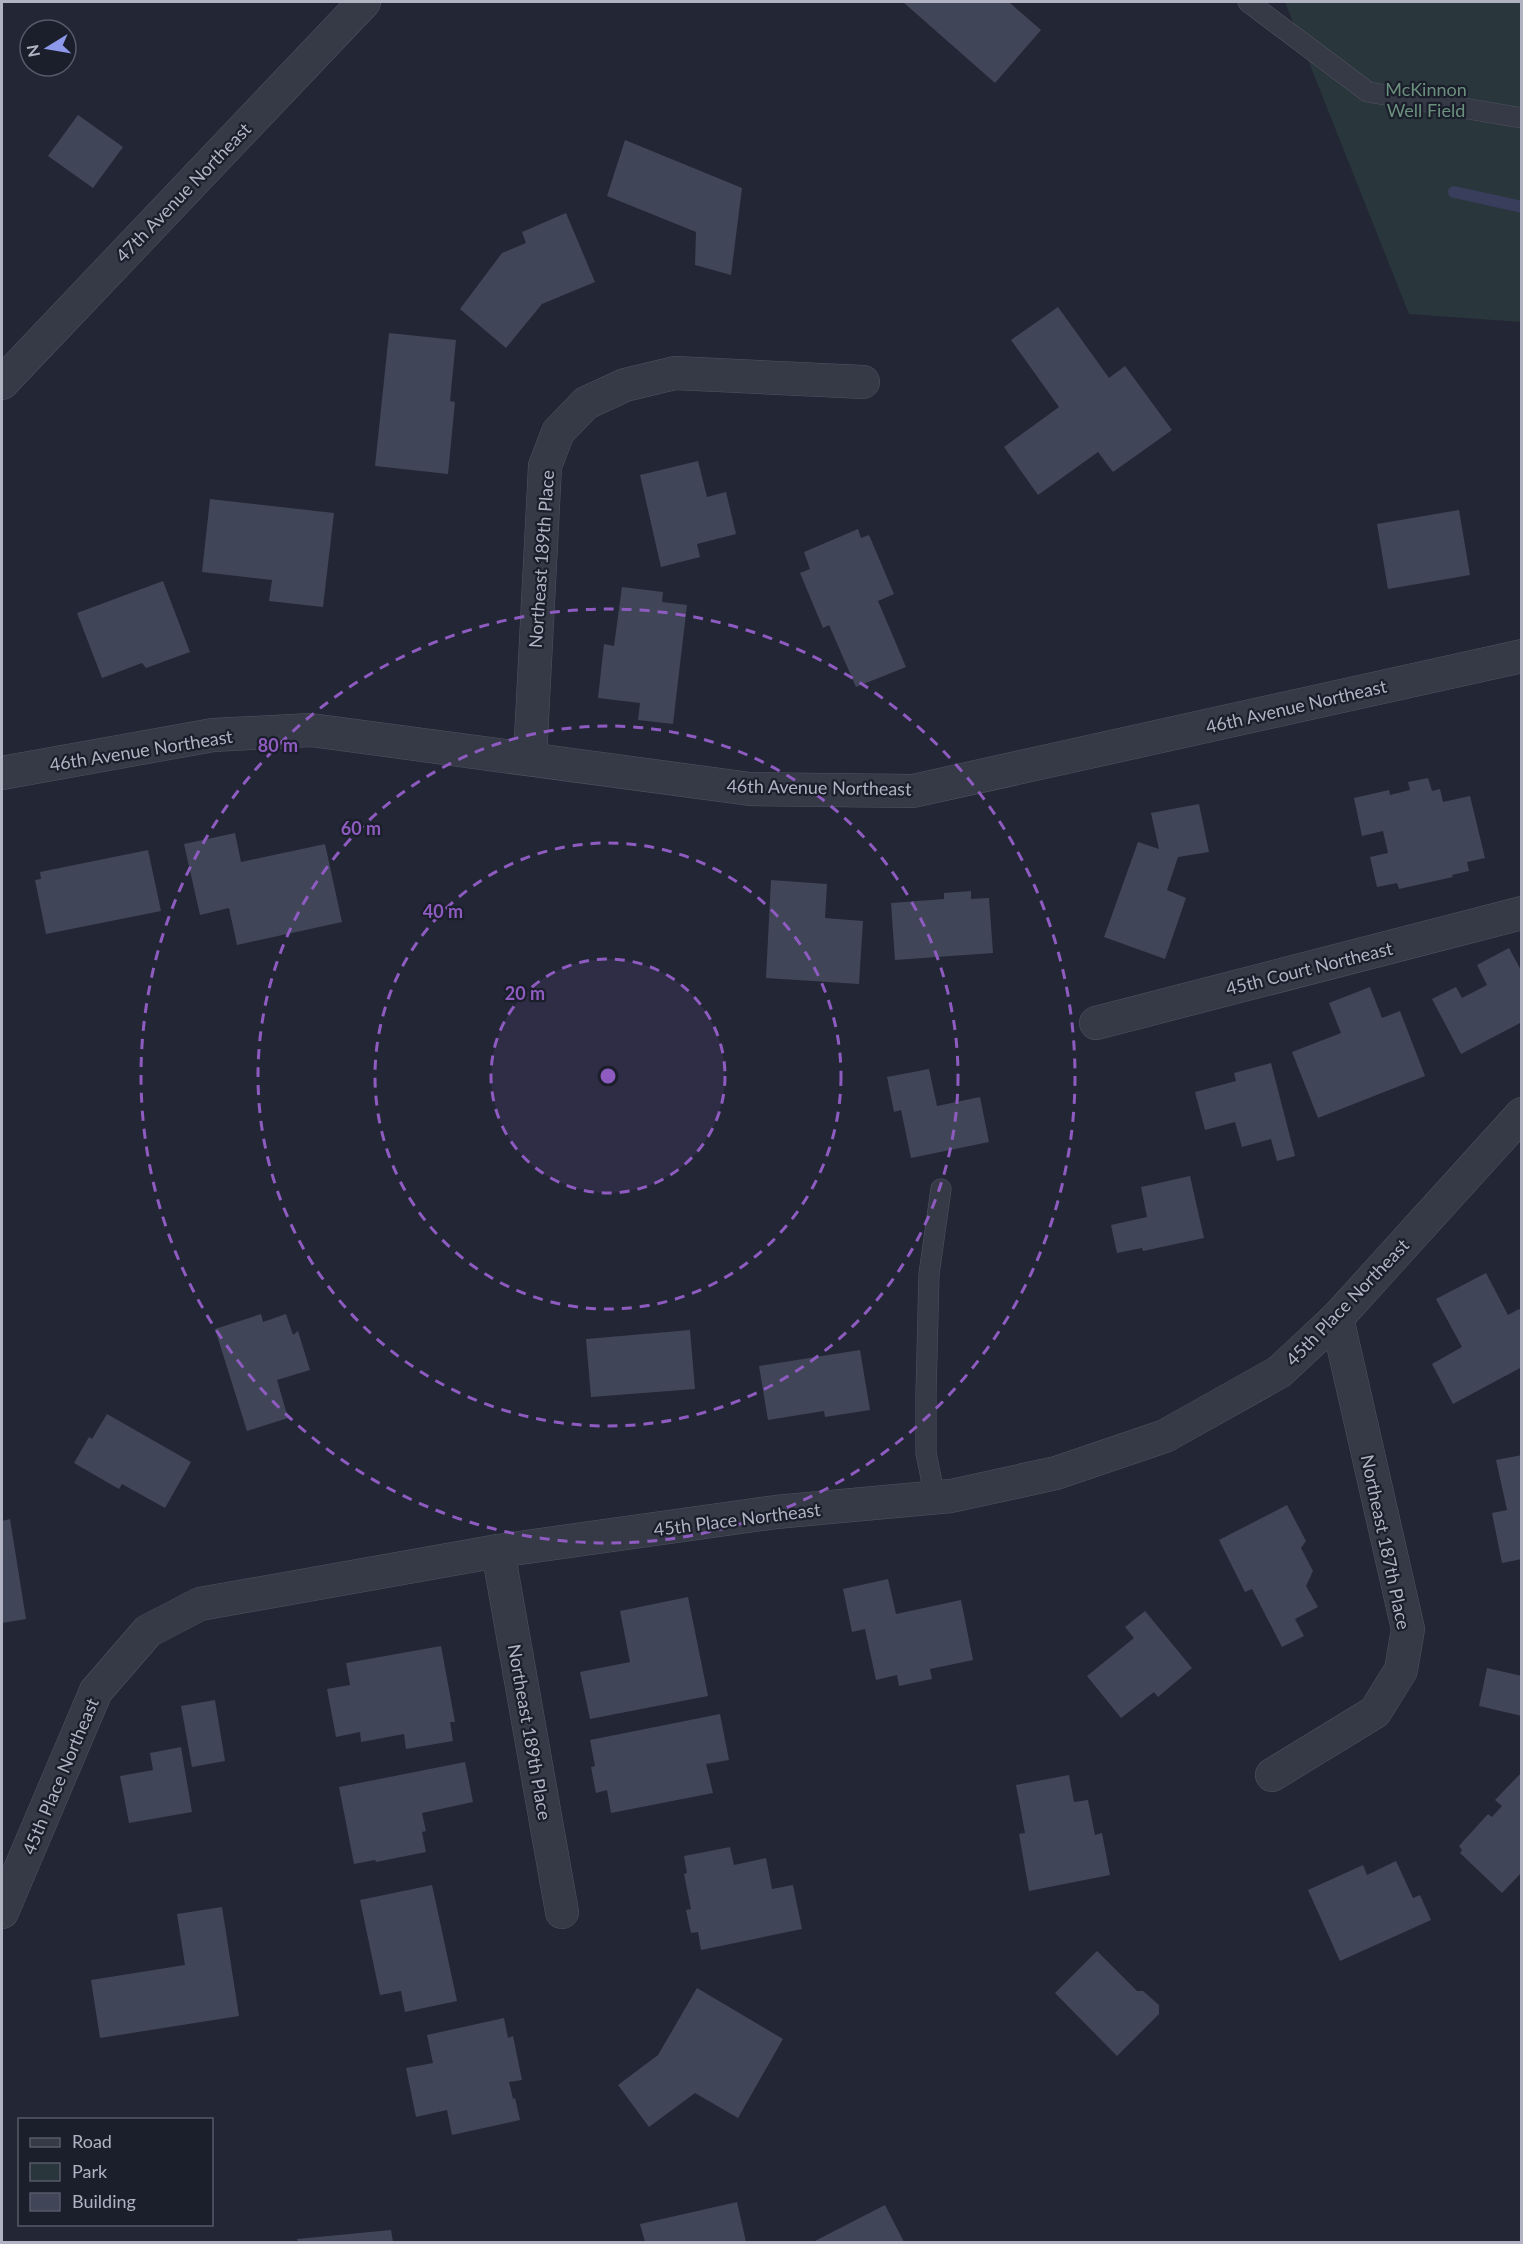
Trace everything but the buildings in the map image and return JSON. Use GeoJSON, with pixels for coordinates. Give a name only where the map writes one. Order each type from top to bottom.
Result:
{"type":"FeatureCollection","features":[{"type":"Feature","properties":{"kind":"street","name":"47th Avenue Northeast"},"geometry":{"type":"LineString","coordinates":[[2,382],[364,2]]}},
{"type":"Feature","properties":{"kind":"street","name":"Northeast 189th Place"},"geometry":{"type":"LineString","coordinates":[[530,758],[545,466],[558,432],[586,403],[625,385],[675,373],[863,382]]}},
{"type":"Feature","properties":{"kind":"street","name":"46th Avenue Northeast"},"geometry":{"type":"LineString","coordinates":[[2,773],[213,735],[311,730],[750,789],[913,791],[1521,656]]}},
{"type":"Feature","properties":{"kind":"street","name":"45th Court Northeast"},"geometry":{"type":"LineString","coordinates":[[1096,1023],[1521,913]]}},
{"type":"Feature","properties":{"kind":"street","name":"45th Place Northeast"},"geometry":{"type":"LineString","coordinates":[[2,1912],[96,1691],[148,1631],[201,1604],[498,1551],[776,1512],[951,1496],[1056,1473],[1165,1436],[1279,1372],[1337,1318],[1521,1114]]}},
{"type":"Feature","properties":{"kind":"street","name":"Northeast 187th Place"},"geometry":{"type":"LineString","coordinates":[[1272,1774],[1375,1712],[1401,1670],[1408,1629],[1337,1318]]}},
{"type":"Feature","properties":{"kind":"street","name":"Northeast 189th Place"},"geometry":{"type":"LineString","coordinates":[[498,1551],[562,1912]]}},
{"type":"Feature","properties":{"kind":"lane"},"geometry":{"type":"LineString","coordinates":[[1248,2],[1368,92],[1521,118]]}},
{"type":"Feature","properties":{"kind":"lane"},"geometry":{"type":"LineString","coordinates":[[935,1498],[926,1453],[929,1274],[941,1189]]}},
{"type":"Feature","properties":{"kind":"green space","name":"McKinnon Well Field"},"geometry":{"type":"Polygon","coordinates":[[[1285,2],[1521,2],[1521,322],[1409,314],[1285,2]]]}},
{"type":"Feature","properties":{"kind":"waterway"},"geometry":{"type":"LineString","coordinates":[[1454,192],[1522,207]]}}]}
